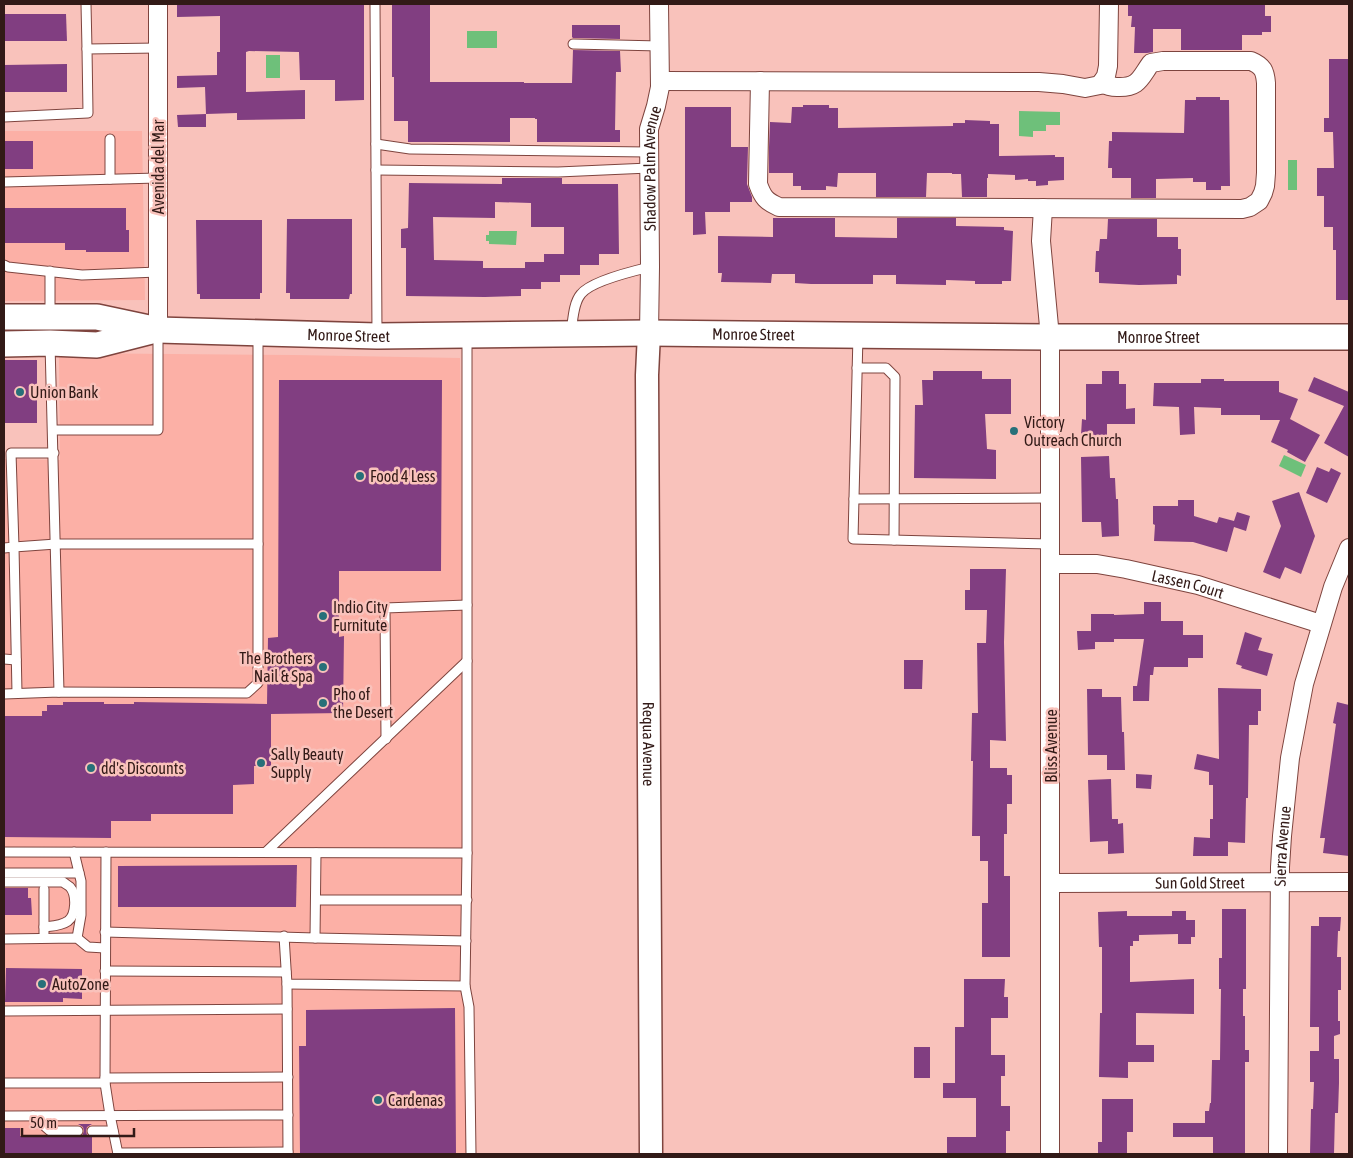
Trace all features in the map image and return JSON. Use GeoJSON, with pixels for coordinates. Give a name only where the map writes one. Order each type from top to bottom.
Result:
{"type":"FeatureCollection","features":[{"type":"Feature","properties":{"kind":"main road","name":"Monroe Street"},"geometry":{"type":"LineString","coordinates":[[4,317],[97,317],[158,330],[378,336],[649,333],[1050,337],[1349,337]]}},
{"type":"Feature","properties":{"kind":"main road","name":"Monroe Street"},"geometry":{"type":"LineString","coordinates":[[4,344],[97,345],[158,330]]}},
{"type":"Feature","properties":{"kind":"street","name":"Avenida del Mar"},"geometry":{"type":"LineString","coordinates":[[158,4],[158,330]]}},
{"type":"Feature","properties":{"kind":"street","name":"Shadow Palm Avenue"},"geometry":{"type":"LineString","coordinates":[[649,333],[648,160],[649,128],[656,106],[660,81],[659,4]]}},
{"type":"Feature","properties":{"kind":"street"},"geometry":{"type":"LineString","coordinates":[[660,81],[1039,82],[1086,88],[1100,85],[1106,76],[1108,66],[1109,4]]}},
{"type":"Feature","properties":{"kind":"street"},"geometry":{"type":"LineString","coordinates":[[760,81],[758,184],[761,193],[768,202],[779,207],[1242,209],[1250,207],[1259,201],[1263,193],[1266,173],[1266,83],[1265,73],[1260,65],[1251,61],[1163,61],[1151,63],[1139,81],[1130,87],[1107,86],[1101,83]]}},
{"type":"Feature","properties":{"kind":"street","name":"Bliss Avenue"},"geometry":{"type":"LineString","coordinates":[[1043,208],[1041,241],[1050,337],[1050,1154]]}},
{"type":"Feature","properties":{"kind":"street","name":"Requa Avenue"},"geometry":{"type":"LineString","coordinates":[[649,333],[647,375],[651,1154]]}},
{"type":"Feature","properties":{"kind":"street","name":"Sierra Avenue"},"geometry":{"type":"LineString","coordinates":[[1278,1154],[1280,881],[1282,836],[1290,758],[1304,684],[1333,587],[1349,548]]}},
{"type":"Feature","properties":{"kind":"street","name":"Lassen Court"},"geometry":{"type":"LineString","coordinates":[[1050,564],[1097,564],[1126,569],[1198,585],[1321,624]]}},
{"type":"Feature","properties":{"kind":"street","name":"Sun Gold Street"},"geometry":{"type":"LineString","coordinates":[[1051,883],[1349,882]]}},
{"type":"Feature","properties":{"kind":"lane"},"geometry":{"type":"LineString","coordinates":[[4,117],[88,113],[86,4]]}},
{"type":"Feature","properties":{"kind":"lane"},"geometry":{"type":"LineString","coordinates":[[375,4],[378,336]]}},
{"type":"Feature","properties":{"kind":"lane"},"geometry":{"type":"LineString","coordinates":[[573,44],[660,46]]}},
{"type":"Feature","properties":{"kind":"lane"},"geometry":{"type":"LineString","coordinates":[[87,49],[158,48]]}},
{"type":"Feature","properties":{"kind":"lane"},"geometry":{"type":"LineString","coordinates":[[110,139],[110,179]]}},
{"type":"Feature","properties":{"kind":"lane"},"geometry":{"type":"LineString","coordinates":[[376,144],[410,149],[648,160]]}},
{"type":"Feature","properties":{"kind":"lane"},"geometry":{"type":"LineString","coordinates":[[376,170],[558,172],[648,160]]}},
{"type":"Feature","properties":{"kind":"lane"},"geometry":{"type":"LineString","coordinates":[[4,182],[158,178]]}},
{"type":"Feature","properties":{"kind":"lane"},"geometry":{"type":"LineString","coordinates":[[4,265],[82,275],[158,272]]}},
{"type":"Feature","properties":{"kind":"lane"},"geometry":{"type":"LineString","coordinates":[[571,334],[580,295],[587,288],[621,274],[650,267]]}},
{"type":"Feature","properties":{"kind":"lane"},"geometry":{"type":"LineString","coordinates":[[50,271],[50,317]]}},
{"type":"Feature","properties":{"kind":"lane"},"geometry":{"type":"LineString","coordinates":[[53,430],[158,430],[158,330]]}},
{"type":"Feature","properties":{"kind":"lane"},"geometry":{"type":"LineString","coordinates":[[4,694],[59,692],[247,693],[258,683],[258,332]]}},
{"type":"Feature","properties":{"kind":"lane"},"geometry":{"type":"LineString","coordinates":[[467,335],[467,853],[464,986],[469,1007],[471,1154]]}},
{"type":"Feature","properties":{"kind":"lane"},"geometry":{"type":"LineString","coordinates":[[858,335],[853,539],[1050,544]]}},
{"type":"Feature","properties":{"kind":"lane"},"geometry":{"type":"LineString","coordinates":[[50,343],[59,692]]}},
{"type":"Feature","properties":{"kind":"lane"},"geometry":{"type":"LineString","coordinates":[[857,368],[886,368],[895,377],[894,540]]}},
{"type":"Feature","properties":{"kind":"lane"},"geometry":{"type":"LineString","coordinates":[[17,693],[14,548],[8,453],[54,453]]}},
{"type":"Feature","properties":{"kind":"lane"},"geometry":{"type":"LineString","coordinates":[[854,499],[1050,498]]}},
{"type":"Feature","properties":{"kind":"lane"},"geometry":{"type":"LineString","coordinates":[[4,548],[56,544],[258,544]]}},
{"type":"Feature","properties":{"kind":"lane"},"geometry":{"type":"LineString","coordinates":[[386,738],[385,608],[467,605]]}},
{"type":"Feature","properties":{"kind":"lane"},"geometry":{"type":"LineString","coordinates":[[4,659],[16,660]]}},
{"type":"Feature","properties":{"kind":"lane"},"geometry":{"type":"LineString","coordinates":[[266,852],[467,661]]}},
{"type":"Feature","properties":{"kind":"lane"},"geometry":{"type":"LineString","coordinates":[[4,852],[467,853]]}},
{"type":"Feature","properties":{"kind":"lane"},"geometry":{"type":"LineString","coordinates":[[74,852],[81,881],[81,915],[77,938]]}},
{"type":"Feature","properties":{"kind":"lane"},"geometry":{"type":"LineString","coordinates":[[106,852],[105,1080],[118,1154],[288,1153],[287,984],[284,936]]}},
{"type":"Feature","properties":{"kind":"lane"},"geometry":{"type":"LineString","coordinates":[[315,938],[316,853]]}},
{"type":"Feature","properties":{"kind":"lane"},"geometry":{"type":"LineString","coordinates":[[4,873],[79,873]]}},
{"type":"Feature","properties":{"kind":"lane"},"geometry":{"type":"LineString","coordinates":[[4,882],[63,882],[70,887],[74,896],[74,912],[70,920],[60,925],[44,928]]}},
{"type":"Feature","properties":{"kind":"lane"},"geometry":{"type":"LineString","coordinates":[[44,890],[44,938]]}},
{"type":"Feature","properties":{"kind":"lane"},"geometry":{"type":"LineString","coordinates":[[316,900],[466,900]]}},
{"type":"Feature","properties":{"kind":"lane"},"geometry":{"type":"LineString","coordinates":[[105,932],[466,941]]}},
{"type":"Feature","properties":{"kind":"lane"},"geometry":{"type":"LineString","coordinates":[[4,939],[77,938],[88,948],[105,948]]}},
{"type":"Feature","properties":{"kind":"lane"},"geometry":{"type":"LineString","coordinates":[[105,971],[286,972]]}},
{"type":"Feature","properties":{"kind":"lane"},"geometry":{"type":"LineString","coordinates":[[287,984],[464,986]]}},
{"type":"Feature","properties":{"kind":"lane"},"geometry":{"type":"LineString","coordinates":[[4,1011],[287,1009]]}},
{"type":"Feature","properties":{"kind":"lane"},"geometry":{"type":"LineString","coordinates":[[4,1083],[288,1077]]}},
{"type":"Feature","properties":{"kind":"lane"},"geometry":{"type":"LineString","coordinates":[[4,1116],[288,1115]]}},
{"type":"Feature","properties":{"kind":"lane"},"geometry":{"type":"LineString","coordinates":[[33,1116],[50,1131],[78,1131]]}},
{"type":"Feature","properties":{"kind":"lane"},"geometry":{"type":"LineString","coordinates":[[92,1131],[113,1131]]}},
{"type":"Feature","properties":{"kind":"shaded area"},"geometry":{"type":"Polygon","coordinates":[[[467,31],[497,31],[497,48],[467,48],[467,31]]]}},
{"type":"Feature","properties":{"kind":"shaded area"},"geometry":{"type":"Polygon","coordinates":[[[266,55],[280,55],[280,78],[266,78],[266,55]]]}},
{"type":"Feature","properties":{"kind":"shaded area"},"geometry":{"type":"Polygon","coordinates":[[[1019,111],[1060,112],[1060,125],[1046,125],[1046,131],[1033,131],[1033,137],[1019,136],[1019,111]]]}},
{"type":"Feature","properties":{"kind":"shaded area"},"geometry":{"type":"Polygon","coordinates":[[[4,131],[142,131],[145,300],[4,301],[4,131]]]}},
{"type":"Feature","properties":{"kind":"shaded area"},"geometry":{"type":"Polygon","coordinates":[[[1288,160],[1297,160],[1297,190],[1288,190],[1288,160]]]}},
{"type":"Feature","properties":{"kind":"shaded area"},"geometry":{"type":"Polygon","coordinates":[[[489,231],[517,231],[516,245],[489,244],[489,241],[486,241],[486,235],[489,235],[489,231]]]}},
{"type":"Feature","properties":{"kind":"shaded area"},"geometry":{"type":"Polygon","coordinates":[[[59,353],[460,358],[462,568],[467,721],[466,1154],[4,1154],[4,459],[60,460],[59,353]]]}},
{"type":"Feature","properties":{"kind":"shaded area"},"geometry":{"type":"Polygon","coordinates":[[[1284,455],[1306,465],[1301,477],[1279,466],[1284,455]]]}},
{"type":"Feature","properties":{"kind":"building"},"geometry":{"type":"Polygon","coordinates":[[[177,4],[364,5],[364,100],[335,101],[335,80],[300,80],[299,52],[249,51],[246,52],[246,92],[305,90],[305,119],[237,120],[237,113],[206,114],[205,87],[177,88],[177,76],[217,75],[217,52],[220,52],[220,16],[177,17],[177,4]]]}},
{"type":"Feature","properties":{"kind":"building"},"geometry":{"type":"Polygon","coordinates":[[[392,4],[430,4],[430,82],[572,83],[573,50],[620,51],[621,72],[616,72],[615,130],[620,130],[620,142],[537,142],[537,119],[510,118],[510,142],[408,142],[408,121],[394,121],[392,4]]]}},
{"type":"Feature","properties":{"kind":"building"},"geometry":{"type":"Polygon","coordinates":[[[1128,4],[1265,4],[1265,16],[1271,16],[1271,32],[1262,32],[1262,35],[1242,35],[1242,50],[1181,50],[1181,29],[1153,29],[1153,52],[1134,53],[1135,27],[1131,27],[1132,16],[1128,16],[1128,4]]]}},
{"type":"Feature","properties":{"kind":"building"},"geometry":{"type":"Polygon","coordinates":[[[4,14],[66,14],[67,41],[4,41],[4,14]]]}},
{"type":"Feature","properties":{"kind":"building"},"geometry":{"type":"Polygon","coordinates":[[[572,25],[620,25],[620,39],[573,38],[572,25]]]}},
{"type":"Feature","properties":{"kind":"building"},"geometry":{"type":"Polygon","coordinates":[[[1329,59],[1349,59],[1349,300],[1336,300],[1336,250],[1333,250],[1333,227],[1324,227],[1324,196],[1317,196],[1317,168],[1334,168],[1333,132],[1324,132],[1324,118],[1329,118],[1329,59]]]}},
{"type":"Feature","properties":{"kind":"building"},"geometry":{"type":"Polygon","coordinates":[[[67,64],[67,92],[4,92],[4,65],[67,64]]]}},
{"type":"Feature","properties":{"kind":"building"},"geometry":{"type":"Polygon","coordinates":[[[1196,97],[1220,97],[1220,100],[1229,100],[1230,186],[1221,186],[1221,190],[1206,190],[1206,182],[1193,182],[1193,178],[1156,179],[1156,198],[1131,198],[1131,178],[1112,178],[1112,168],[1108,168],[1109,141],[1112,141],[1112,132],[1184,133],[1185,100],[1196,100],[1196,97]]]}},
{"type":"Feature","properties":{"kind":"building"},"geometry":{"type":"Polygon","coordinates":[[[803,105],[829,105],[829,108],[838,108],[838,128],[953,126],[953,123],[965,123],[965,120],[990,121],[990,124],[999,124],[999,156],[1055,155],[1055,157],[1064,157],[1064,180],[1048,181],[1048,185],[1036,186],[1036,181],[1028,181],[1028,179],[1015,180],[1015,175],[988,174],[987,197],[962,197],[961,174],[927,173],[926,197],[876,197],[876,173],[838,173],[837,187],[826,186],[826,190],[801,190],[801,186],[793,186],[793,173],[769,173],[769,147],[770,122],[791,123],[792,107],[803,107],[803,105]]]}},
{"type":"Feature","properties":{"kind":"building"},"geometry":{"type":"Polygon","coordinates":[[[685,107],[731,107],[731,147],[748,147],[747,184],[752,202],[730,202],[730,212],[705,212],[706,234],[693,235],[693,212],[685,212],[685,107]]]}},
{"type":"Feature","properties":{"kind":"building"},"geometry":{"type":"Polygon","coordinates":[[[206,114],[206,127],[178,127],[177,115],[206,114]]]}},
{"type":"Feature","properties":{"kind":"building"},"geometry":{"type":"Polygon","coordinates":[[[4,141],[33,141],[33,169],[4,169],[4,141]]]}},
{"type":"Feature","properties":{"kind":"building"},"geometry":{"type":"Polygon","coordinates":[[[502,178],[562,178],[562,184],[618,184],[619,254],[599,254],[599,265],[580,265],[580,275],[560,275],[560,282],[541,282],[541,289],[521,289],[521,296],[406,296],[406,248],[401,248],[401,229],[408,228],[409,183],[502,184],[502,178]],[[495,202],[495,218],[433,217],[434,260],[483,261],[483,268],[525,268],[525,262],[544,262],[544,254],[564,254],[564,227],[531,227],[531,203],[495,202]]]}},
{"type":"Feature","properties":{"kind":"building"},"geometry":{"type":"Polygon","coordinates":[[[4,208],[126,208],[129,252],[65,250],[65,243],[4,243],[4,208]]]}},
{"type":"Feature","properties":{"kind":"building"},"geometry":{"type":"Polygon","coordinates":[[[773,218],[835,218],[835,237],[897,238],[897,218],[956,218],[956,226],[1004,227],[1004,230],[1013,231],[1011,281],[1002,281],[1002,284],[975,284],[975,281],[946,280],[946,285],[896,284],[896,275],[873,275],[873,284],[811,284],[795,283],[795,274],[772,274],[771,283],[721,282],[722,273],[718,273],[718,236],[773,237],[773,218]]]}},
{"type":"Feature","properties":{"kind":"building"},"geometry":{"type":"Polygon","coordinates":[[[287,219],[352,219],[352,294],[350,294],[349,299],[290,299],[290,293],[286,293],[287,219]]]}},
{"type":"Feature","properties":{"kind":"building"},"geometry":{"type":"Polygon","coordinates":[[[1108,219],[1157,219],[1157,237],[1178,237],[1178,249],[1181,249],[1181,276],[1177,275],[1177,284],[1099,283],[1099,272],[1095,272],[1096,251],[1099,251],[1100,239],[1107,239],[1108,219]]]}},
{"type":"Feature","properties":{"kind":"building"},"geometry":{"type":"Polygon","coordinates":[[[196,220],[262,220],[262,293],[260,293],[260,299],[200,299],[200,294],[197,294],[196,220]]]}},
{"type":"Feature","properties":{"kind":"building","name":"Union Bank"},"geometry":{"type":"Polygon","coordinates":[[[4,360],[37,360],[37,423],[4,423],[4,360]]]}},
{"type":"Feature","properties":{"kind":"building"},"geometry":{"type":"Polygon","coordinates":[[[933,371],[982,371],[982,379],[1011,379],[1011,414],[985,414],[987,449],[996,450],[996,479],[914,478],[915,405],[923,405],[922,380],[933,380],[933,371]]]}},
{"type":"Feature","properties":{"kind":"building"},"geometry":{"type":"Polygon","coordinates":[[[1102,371],[1119,371],[1119,384],[1126,384],[1126,409],[1135,408],[1135,424],[1107,424],[1107,437],[1081,435],[1082,419],[1086,420],[1086,384],[1102,384],[1102,371]]]}},
{"type":"Feature","properties":{"kind":"building"},"geometry":{"type":"Polygon","coordinates":[[[1314,377],[1349,392],[1349,457],[1324,443],[1344,406],[1308,391],[1314,377]]]}},
{"type":"Feature","properties":{"kind":"building"},"geometry":{"type":"Polygon","coordinates":[[[1201,379],[1279,381],[1279,392],[1298,399],[1290,419],[1320,435],[1305,462],[1287,452],[1288,450],[1271,442],[1280,420],[1260,420],[1260,415],[1221,415],[1221,408],[1194,407],[1195,434],[1180,435],[1179,407],[1153,406],[1154,383],[1201,383],[1201,379]]]}},
{"type":"Feature","properties":{"kind":"building"},"geometry":{"type":"Polygon","coordinates":[[[279,380],[442,380],[441,571],[339,571],[339,637],[344,636],[343,713],[271,714],[271,766],[254,766],[254,784],[233,785],[233,814],[151,814],[151,821],[111,821],[111,838],[4,837],[4,716],[42,716],[42,711],[47,711],[47,705],[63,705],[63,702],[104,702],[104,704],[134,704],[134,702],[267,704],[268,638],[278,637],[279,380]]]}},
{"type":"Feature","properties":{"kind":"building"},"geometry":{"type":"Polygon","coordinates":[[[1109,456],[1110,478],[1115,478],[1116,499],[1118,499],[1119,536],[1102,537],[1101,522],[1082,522],[1081,457],[1109,456]]]}},
{"type":"Feature","properties":{"kind":"building"},"geometry":{"type":"Polygon","coordinates":[[[1317,467],[1329,472],[1331,468],[1341,473],[1327,503],[1306,493],[1317,467]]]}},
{"type":"Feature","properties":{"kind":"building"},"geometry":{"type":"Polygon","coordinates":[[[1299,492],[1315,536],[1301,574],[1285,567],[1280,579],[1263,572],[1281,526],[1272,501],[1299,492]]]}},
{"type":"Feature","properties":{"kind":"building"},"geometry":{"type":"Polygon","coordinates":[[[1178,500],[1194,500],[1194,516],[1217,523],[1219,517],[1234,521],[1237,512],[1250,516],[1246,531],[1234,527],[1227,552],[1193,542],[1154,541],[1153,506],[1178,506],[1178,500]]]}},
{"type":"Feature","properties":{"kind":"building"},"geometry":{"type":"Polygon","coordinates":[[[970,569],[1006,569],[1004,642],[1006,741],[990,740],[990,768],[1007,768],[1007,775],[1012,775],[1012,804],[1007,804],[1007,834],[1004,834],[1004,876],[1010,876],[1010,957],[982,957],[982,903],[988,903],[988,861],[980,861],[980,836],[972,836],[973,761],[971,761],[972,713],[978,713],[977,643],[986,643],[987,610],[965,610],[965,590],[970,590],[970,569]]]}},
{"type":"Feature","properties":{"kind":"building"},"geometry":{"type":"Polygon","coordinates":[[[1144,602],[1161,602],[1161,621],[1183,621],[1183,635],[1203,635],[1203,658],[1188,658],[1188,667],[1154,667],[1153,675],[1150,675],[1149,701],[1133,701],[1133,686],[1137,686],[1144,639],[1114,639],[1114,642],[1095,642],[1095,649],[1078,650],[1077,631],[1091,631],[1091,614],[1144,614],[1144,602]]]}},
{"type":"Feature","properties":{"kind":"building"},"geometry":{"type":"Polygon","coordinates":[[[1245,632],[1262,638],[1258,650],[1273,654],[1267,676],[1241,668],[1242,666],[1236,664],[1245,632]]]}},
{"type":"Feature","properties":{"kind":"building"},"geometry":{"type":"Polygon","coordinates":[[[904,660],[923,660],[922,689],[904,689],[904,660]]]}},
{"type":"Feature","properties":{"kind":"building"},"geometry":{"type":"Polygon","coordinates":[[[1218,688],[1261,689],[1261,711],[1258,711],[1258,725],[1249,725],[1245,843],[1228,842],[1228,856],[1193,856],[1194,837],[1210,838],[1210,819],[1213,819],[1213,785],[1209,785],[1209,772],[1194,769],[1197,754],[1219,759],[1218,688]]]}},
{"type":"Feature","properties":{"kind":"building"},"geometry":{"type":"Polygon","coordinates":[[[1087,689],[1102,689],[1102,697],[1121,697],[1125,770],[1107,770],[1107,755],[1088,755],[1087,689]]]}},
{"type":"Feature","properties":{"kind":"building"},"geometry":{"type":"Polygon","coordinates":[[[1337,702],[1349,705],[1349,856],[1323,853],[1325,838],[1320,838],[1336,724],[1333,723],[1337,702]]]}},
{"type":"Feature","properties":{"kind":"building"},"geometry":{"type":"Polygon","coordinates":[[[1136,774],[1152,775],[1151,789],[1136,788],[1136,774]]]}},
{"type":"Feature","properties":{"kind":"building"},"geometry":{"type":"Polygon","coordinates":[[[1111,779],[1112,819],[1118,819],[1118,824],[1123,823],[1124,853],[1108,854],[1108,841],[1090,842],[1088,780],[1111,779]]]}},
{"type":"Feature","properties":{"kind":"building"},"geometry":{"type":"Polygon","coordinates":[[[297,865],[296,907],[118,907],[118,866],[297,865]]]}},
{"type":"Feature","properties":{"kind":"building"},"geometry":{"type":"Polygon","coordinates":[[[4,888],[28,888],[28,898],[31,898],[32,915],[4,915],[4,888]]]}},
{"type":"Feature","properties":{"kind":"building"},"geometry":{"type":"Polygon","coordinates":[[[1222,909],[1246,909],[1246,989],[1243,989],[1243,1016],[1245,1016],[1245,1050],[1249,1050],[1249,1062],[1245,1062],[1245,1154],[1213,1154],[1213,1137],[1173,1137],[1173,1123],[1205,1123],[1205,1111],[1209,1111],[1211,1103],[1212,1060],[1220,1060],[1221,989],[1219,989],[1219,958],[1222,958],[1222,909]]]}},
{"type":"Feature","properties":{"kind":"building"},"geometry":{"type":"Polygon","coordinates":[[[1127,911],[1127,916],[1172,916],[1172,911],[1186,911],[1186,920],[1195,920],[1195,937],[1191,937],[1191,944],[1178,944],[1178,934],[1139,935],[1139,941],[1133,941],[1133,946],[1130,946],[1130,982],[1194,979],[1194,1014],[1136,1013],[1136,1045],[1154,1045],[1154,1062],[1128,1062],[1128,1078],[1099,1077],[1100,1013],[1102,1013],[1102,947],[1099,947],[1098,912],[1127,911]]]}},
{"type":"Feature","properties":{"kind":"building"},"geometry":{"type":"Polygon","coordinates":[[[1319,917],[1341,917],[1340,931],[1338,931],[1337,957],[1341,957],[1341,990],[1338,990],[1340,1034],[1334,1036],[1334,1059],[1339,1059],[1339,1083],[1338,1113],[1335,1113],[1334,1154],[1310,1154],[1314,1082],[1310,1082],[1310,1051],[1319,1051],[1319,1027],[1310,1027],[1311,926],[1319,926],[1319,917]]]}},
{"type":"Feature","properties":{"kind":"building"},"geometry":{"type":"Polygon","coordinates":[[[6,968],[82,969],[82,999],[63,998],[63,1002],[5,1002],[6,968]]]}},
{"type":"Feature","properties":{"kind":"building"},"geometry":{"type":"Polygon","coordinates":[[[964,979],[1005,979],[1004,997],[1008,997],[1008,1018],[991,1018],[991,1055],[1005,1055],[1005,1076],[1001,1076],[1001,1106],[1010,1106],[1010,1131],[1006,1131],[1006,1154],[947,1154],[947,1137],[976,1137],[976,1098],[943,1098],[943,1083],[955,1083],[955,1027],[964,1027],[964,979]]]}},
{"type":"Feature","properties":{"kind":"building","name":"Cardenas"},"geometry":{"type":"Polygon","coordinates":[[[455,1008],[456,1154],[300,1154],[299,1046],[306,1046],[306,1010],[455,1008]]]}},
{"type":"Feature","properties":{"kind":"building"},"geometry":{"type":"Polygon","coordinates":[[[914,1047],[930,1047],[930,1078],[914,1078],[914,1047]]]}},
{"type":"Feature","properties":{"kind":"building"},"geometry":{"type":"Polygon","coordinates":[[[1102,1099],[1133,1099],[1133,1132],[1127,1132],[1127,1154],[1098,1154],[1098,1142],[1102,1142],[1102,1099]]]}},
{"type":"Feature","properties":{"kind":"building"},"geometry":{"type":"Polygon","coordinates":[[[78,1124],[92,1124],[87,1127],[86,1131],[87,1135],[92,1137],[92,1154],[4,1154],[4,1128],[20,1128],[20,1136],[78,1137],[82,1136],[84,1131],[83,1127],[78,1124]]]}},
{"type":"Feature","properties":{"kind":"place","name":"Union Bank"},"geometry":{"type":"Point","coordinates":[20,392]}},
{"type":"Feature","properties":{"kind":"place","name":"Victory Outreach Church"},"geometry":{"type":"Point","coordinates":[1014,431]}},
{"type":"Feature","properties":{"kind":"place","name":"Food 4 Less"},"geometry":{"type":"Point","coordinates":[360,476]}},
{"type":"Feature","properties":{"kind":"place","name":"Indio City Furnitute"},"geometry":{"type":"Point","coordinates":[323,616]}},
{"type":"Feature","properties":{"kind":"place","name":"The Brothers Nail & Spa"},"geometry":{"type":"Point","coordinates":[323,667]}},
{"type":"Feature","properties":{"kind":"place","name":"Pho of the Desert"},"geometry":{"type":"Point","coordinates":[323,703]}},
{"type":"Feature","properties":{"kind":"place","name":"Sally Beauty Supply"},"geometry":{"type":"Point","coordinates":[261,763]}},
{"type":"Feature","properties":{"kind":"place","name":"dd's Discounts"},"geometry":{"type":"Point","coordinates":[91,768]}},
{"type":"Feature","properties":{"kind":"place","name":"AutoZone"},"geometry":{"type":"Point","coordinates":[42,984]}},
{"type":"Feature","properties":{"kind":"place","name":"Cardenas"},"geometry":{"type":"Point","coordinates":[378,1100]}}]}
